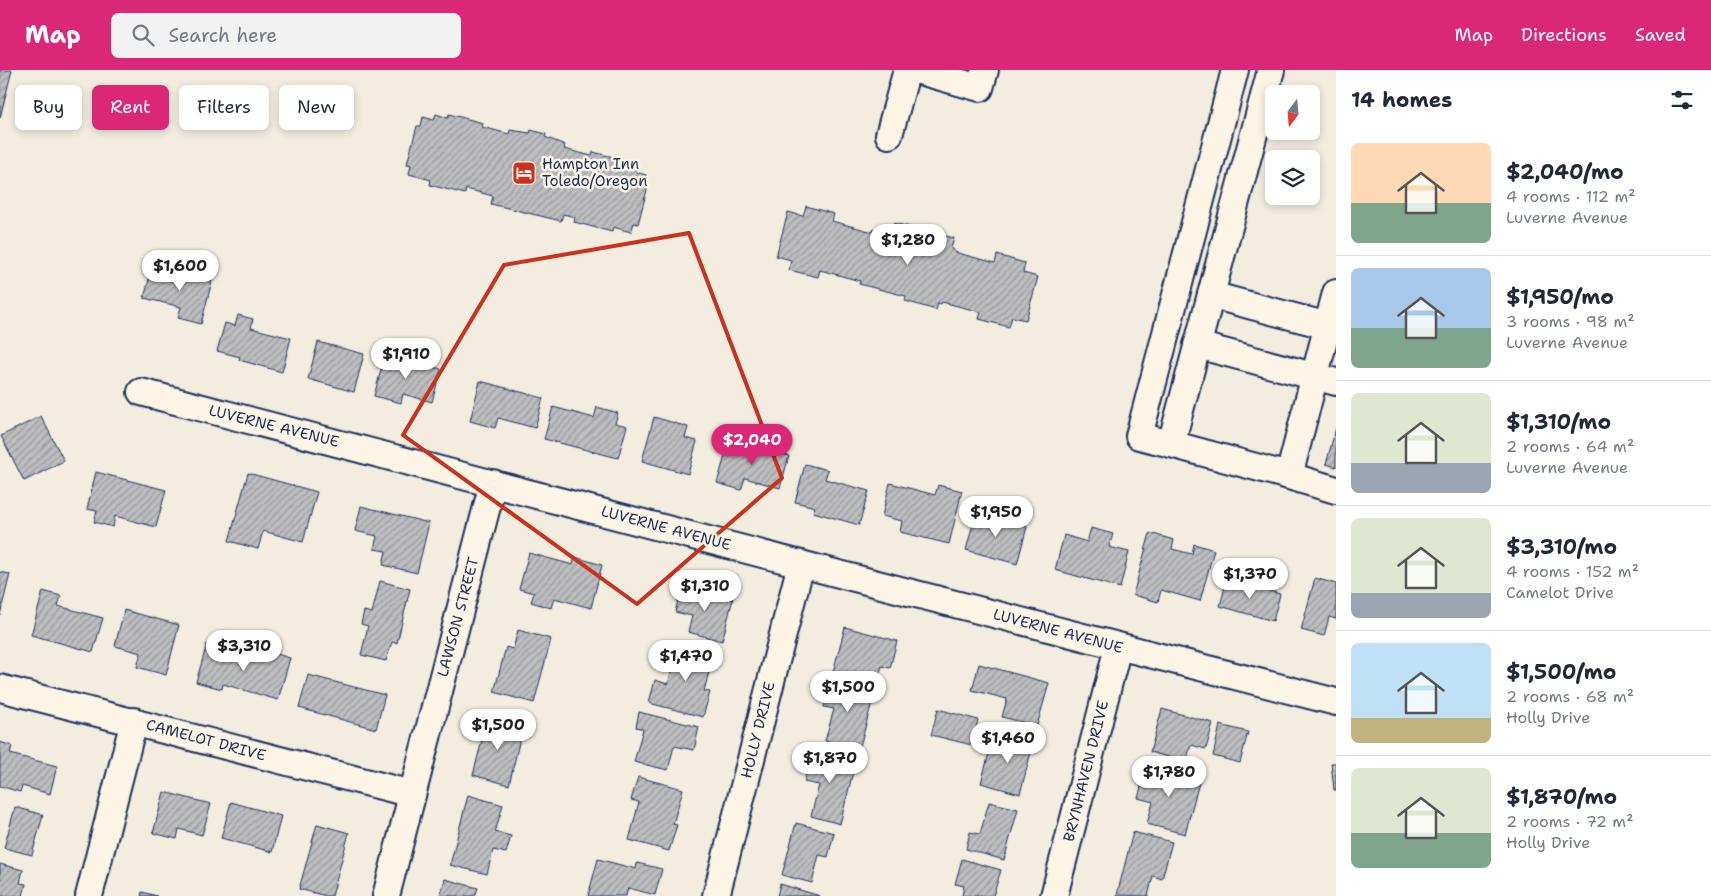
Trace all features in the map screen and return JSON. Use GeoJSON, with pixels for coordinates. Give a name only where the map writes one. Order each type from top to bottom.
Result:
{"type":"FeatureCollection","features":[{"type":"Feature","properties":{"kind":"street"},"geometry":{"type":"LineString","coordinates":[[889,135],[907,70]]}},
{"type":"Feature","properties":{"kind":"street"},"geometry":{"type":"LineString","coordinates":[[916,70],[980,88],[985,70]]}},
{"type":"Feature","properties":{"kind":"street"},"geometry":{"type":"LineString","coordinates":[[1235,70],[1139,436],[1336,490]]}},
{"type":"Feature","properties":{"kind":"street"},"geometry":{"type":"LineString","coordinates":[[1171,444],[1271,70]]}},
{"type":"Feature","properties":{"kind":"street"},"geometry":{"type":"LineString","coordinates":[[1289,476],[1325,379],[1336,293]]}},
{"type":"Feature","properties":{"kind":"street"},"geometry":{"type":"LineString","coordinates":[[1210,294],[1332,327]]}},
{"type":"Feature","properties":{"kind":"street"},"geometry":{"type":"LineString","coordinates":[[1197,344],[1325,379]]}},
{"type":"Feature","properties":{"kind":"street","name":"LUVERNE AVENUE"},"geometry":{"type":"LineString","coordinates":[[141,392],[1118,647],[1336,702]]}},
{"type":"Feature","properties":{"kind":"street","name":"LAWSON STREET"},"geometry":{"type":"LineString","coordinates":[[386,896],[493,483]]}},
{"type":"Feature","properties":{"kind":"street","name":"HOLLY DRIVE"},"geometry":{"type":"LineString","coordinates":[[716,896],[801,564]]}},
{"type":"Feature","properties":{"kind":"street","name":"BRYNHAVEN DRIVE"},"geometry":{"type":"LineString","coordinates":[[1054,896],[1118,647]]}},
{"type":"Feature","properties":{"kind":"street","name":"CAMELOT DRIVE"},"geometry":{"type":"LineString","coordinates":[[0,688],[412,794]]}},
{"type":"Feature","properties":{"kind":"street"},"geometry":{"type":"LineString","coordinates":[[89,896],[134,721]]}},
{"type":"Feature","properties":{"kind":"highlighted area"},"geometry":{"type":"Polygon","coordinates":[[[689,233],[782,478],[637,604],[403,435],[504,265],[689,233]]]}},
{"type":"Feature","properties":{"kind":"building"},"geometry":{"type":"Polygon","coordinates":[[[0,70],[12,70],[0,118],[0,70]]]}},
{"type":"Feature","properties":{"kind":"building","name":"Hampton Inn Toledo/Oregon"},"geometry":{"type":"Polygon","coordinates":[[[436,114],[448,118],[449,114],[483,123],[482,127],[509,134],[510,130],[530,133],[531,130],[546,134],[545,137],[565,145],[564,149],[592,156],[593,152],[629,161],[628,165],[637,167],[636,172],[646,175],[643,185],[648,186],[638,224],[634,223],[631,232],[613,227],[612,232],[574,222],[575,217],[563,214],[561,221],[491,204],[493,196],[466,189],[465,194],[430,185],[431,180],[409,174],[411,165],[407,164],[417,126],[421,126],[423,117],[434,120],[436,114]]]}},
{"type":"Feature","properties":{"kind":"building"},"geometry":{"type":"Polygon","coordinates":[[[806,206],[834,214],[832,221],[873,232],[874,229],[891,233],[894,223],[954,238],[951,249],[954,252],[995,263],[997,255],[1025,263],[1023,273],[1038,277],[1026,320],[1012,317],[1009,327],[979,319],[981,312],[942,302],[941,304],[938,303],[936,310],[905,301],[906,296],[859,284],[860,281],[820,270],[818,277],[789,270],[791,260],[776,256],[788,212],[803,216],[806,206]]]}},
{"type":"Feature","properties":{"kind":"building"},"geometry":{"type":"Polygon","coordinates":[[[153,265],[212,281],[201,324],[178,318],[181,307],[144,298],[153,265]]]}},
{"type":"Feature","properties":{"kind":"building"},"geometry":{"type":"Polygon","coordinates":[[[238,315],[253,319],[251,328],[291,338],[282,372],[239,360],[240,357],[217,351],[225,323],[235,326],[238,315]]]}},
{"type":"Feature","properties":{"kind":"building"},"geometry":{"type":"Polygon","coordinates":[[[318,342],[364,354],[354,392],[308,379],[318,342]]]}},
{"type":"Feature","properties":{"kind":"building"},"geometry":{"type":"Polygon","coordinates":[[[385,355],[441,369],[432,402],[403,394],[401,403],[374,396],[385,355]]]}},
{"type":"Feature","properties":{"kind":"building"},"geometry":{"type":"Polygon","coordinates":[[[480,381],[543,398],[535,428],[498,418],[495,428],[470,421],[480,381]]]}},
{"type":"Feature","properties":{"kind":"building"},"geometry":{"type":"Polygon","coordinates":[[[553,407],[594,418],[597,407],[618,413],[615,423],[627,426],[618,458],[544,439],[553,407]]]}},
{"type":"Feature","properties":{"kind":"building"},"geometry":{"type":"Polygon","coordinates":[[[41,416],[64,461],[24,481],[1,436],[41,416]]]}},
{"type":"Feature","properties":{"kind":"building"},"geometry":{"type":"Polygon","coordinates":[[[654,417],[688,427],[685,438],[697,441],[688,474],[642,461],[654,417]]]}},
{"type":"Feature","properties":{"kind":"building"},"geometry":{"type":"Polygon","coordinates":[[[1336,428],[1336,467],[1326,464],[1336,428]]]}},
{"type":"Feature","properties":{"kind":"building"},"geometry":{"type":"Polygon","coordinates":[[[730,439],[789,456],[780,488],[745,478],[741,490],[717,483],[730,439]]]}},
{"type":"Feature","properties":{"kind":"building"},"geometry":{"type":"Polygon","coordinates":[[[805,464],[828,470],[825,479],[869,491],[859,525],[813,512],[815,507],[795,502],[805,464]]]}},
{"type":"Feature","properties":{"kind":"building"},"geometry":{"type":"Polygon","coordinates":[[[96,472],[166,490],[156,527],[115,516],[113,527],[94,522],[97,511],[87,509],[96,472]]]}},
{"type":"Feature","properties":{"kind":"building"},"geometry":{"type":"Polygon","coordinates":[[[248,473],[317,492],[303,542],[263,531],[258,549],[229,541],[248,473]]]}},
{"type":"Feature","properties":{"kind":"building"},"geometry":{"type":"Polygon","coordinates":[[[890,483],[935,495],[938,485],[962,491],[949,544],[900,532],[902,521],[882,516],[890,483]]]}},
{"type":"Feature","properties":{"kind":"building"},"geometry":{"type":"Polygon","coordinates":[[[361,506],[429,523],[417,573],[383,565],[386,551],[374,549],[377,536],[355,531],[361,506]]]}},
{"type":"Feature","properties":{"kind":"building"},"geometry":{"type":"Polygon","coordinates":[[[976,513],[1027,527],[1017,564],[966,550],[976,513]]]}},
{"type":"Feature","properties":{"kind":"building"},"geometry":{"type":"Polygon","coordinates":[[[1091,528],[1113,534],[1109,547],[1129,552],[1120,588],[1055,570],[1064,535],[1087,542],[1091,528]]]}},
{"type":"Feature","properties":{"kind":"building"},"geometry":{"type":"Polygon","coordinates":[[[1150,533],[1174,540],[1172,549],[1192,554],[1194,544],[1214,550],[1200,601],[1161,590],[1158,602],[1133,595],[1150,533]]]}},
{"type":"Feature","properties":{"kind":"building"},"geometry":{"type":"Polygon","coordinates":[[[529,553],[573,565],[575,557],[602,565],[591,608],[554,598],[551,608],[531,602],[534,593],[519,589],[529,553]]]}},
{"type":"Feature","properties":{"kind":"building"},"geometry":{"type":"Polygon","coordinates":[[[0,572],[10,574],[0,615],[0,572]]]}},
{"type":"Feature","properties":{"kind":"building"},"geometry":{"type":"Polygon","coordinates":[[[1315,578],[1336,584],[1336,619],[1329,617],[1324,636],[1301,630],[1315,578]]]}},
{"type":"Feature","properties":{"kind":"building"},"geometry":{"type":"Polygon","coordinates":[[[1227,579],[1280,594],[1273,621],[1220,606],[1227,579]]]}},
{"type":"Feature","properties":{"kind":"building"},"geometry":{"type":"Polygon","coordinates":[[[380,581],[410,589],[397,643],[392,642],[386,661],[361,655],[368,626],[361,624],[364,611],[372,613],[380,581]]]}},
{"type":"Feature","properties":{"kind":"building"},"geometry":{"type":"Polygon","coordinates":[[[682,586],[733,599],[722,641],[688,632],[692,616],[675,612],[682,586]]]}},
{"type":"Feature","properties":{"kind":"building"},"geometry":{"type":"Polygon","coordinates":[[[43,591],[61,596],[58,606],[103,618],[93,652],[31,635],[43,591]]]}},
{"type":"Feature","properties":{"kind":"building"},"geometry":{"type":"Polygon","coordinates":[[[124,610],[179,625],[166,675],[137,667],[141,653],[115,646],[124,610]]]}},
{"type":"Feature","properties":{"kind":"building"},"geometry":{"type":"Polygon","coordinates":[[[845,627],[897,641],[890,668],[882,666],[877,684],[833,672],[845,627]]]}},
{"type":"Feature","properties":{"kind":"building"},"geometry":{"type":"Polygon","coordinates":[[[518,630],[551,639],[534,703],[494,692],[506,647],[513,649],[518,630]]]}},
{"type":"Feature","properties":{"kind":"building"},"geometry":{"type":"Polygon","coordinates":[[[679,643],[714,653],[704,691],[710,692],[703,717],[649,703],[655,680],[668,684],[679,643]]]}},
{"type":"Feature","properties":{"kind":"building"},"geometry":{"type":"Polygon","coordinates":[[[207,644],[264,661],[267,651],[290,658],[278,700],[223,684],[222,689],[196,682],[207,644]]]}},
{"type":"Feature","properties":{"kind":"building"},"geometry":{"type":"Polygon","coordinates":[[[979,664],[1049,683],[1037,726],[1002,717],[1007,699],[972,690],[979,664]]]}},
{"type":"Feature","properties":{"kind":"building"},"geometry":{"type":"Polygon","coordinates":[[[308,675],[385,695],[376,729],[299,708],[308,675]]]}},
{"type":"Feature","properties":{"kind":"building"},"geometry":{"type":"Polygon","coordinates":[[[832,679],[875,691],[859,750],[825,741],[834,709],[824,707],[832,679]]]}},
{"type":"Feature","properties":{"kind":"building"},"geometry":{"type":"Polygon","coordinates":[[[938,709],[978,720],[972,745],[931,735],[938,709]]]}},
{"type":"Feature","properties":{"kind":"building"},"geometry":{"type":"Polygon","coordinates":[[[1162,709],[1213,723],[1206,749],[1191,745],[1186,762],[1150,752],[1162,709]]]}},
{"type":"Feature","properties":{"kind":"building"},"geometry":{"type":"Polygon","coordinates":[[[639,712],[699,727],[694,750],[674,746],[668,770],[634,762],[643,729],[636,727],[639,712]]]}},
{"type":"Feature","properties":{"kind":"building"},"geometry":{"type":"Polygon","coordinates":[[[488,717],[523,726],[509,785],[473,775],[488,717]]]}},
{"type":"Feature","properties":{"kind":"building"},"geometry":{"type":"Polygon","coordinates":[[[1220,725],[1248,732],[1240,763],[1213,756],[1220,725]]]}},
{"type":"Feature","properties":{"kind":"building"},"geometry":{"type":"Polygon","coordinates":[[[1005,733],[1034,741],[1020,794],[981,783],[991,746],[1001,748],[1005,733]]]}},
{"type":"Feature","properties":{"kind":"building"},"geometry":{"type":"Polygon","coordinates":[[[0,742],[12,746],[10,754],[57,766],[50,794],[22,786],[20,792],[0,786],[0,742]]]}},
{"type":"Feature","properties":{"kind":"building"},"geometry":{"type":"Polygon","coordinates":[[[813,749],[856,760],[840,824],[811,816],[819,785],[804,782],[813,749]]]}},
{"type":"Feature","properties":{"kind":"building"},"geometry":{"type":"Polygon","coordinates":[[[1331,763],[1336,763],[1336,790],[1334,790],[1331,763]]]}},
{"type":"Feature","properties":{"kind":"building"},"geometry":{"type":"Polygon","coordinates":[[[1147,765],[1200,779],[1185,834],[1147,824],[1153,802],[1138,798],[1147,765]]]}},
{"type":"Feature","properties":{"kind":"building"},"geometry":{"type":"Polygon","coordinates":[[[638,777],[683,789],[673,824],[677,825],[669,851],[629,840],[639,802],[631,800],[638,777]]]}},
{"type":"Feature","properties":{"kind":"building"},"geometry":{"type":"Polygon","coordinates":[[[164,792],[211,804],[202,835],[179,829],[177,839],[153,833],[164,792]]]}},
{"type":"Feature","properties":{"kind":"building"},"geometry":{"type":"Polygon","coordinates":[[[468,795],[503,805],[495,832],[511,836],[506,853],[493,850],[487,874],[450,865],[468,795]]]}},
{"type":"Feature","properties":{"kind":"building"},"geometry":{"type":"Polygon","coordinates":[[[231,802],[281,816],[272,852],[221,838],[231,802]]]}},
{"type":"Feature","properties":{"kind":"building"},"geometry":{"type":"Polygon","coordinates":[[[989,802],[1018,809],[1004,860],[966,849],[970,832],[980,834],[989,802]]]}},
{"type":"Feature","properties":{"kind":"building"},"geometry":{"type":"Polygon","coordinates":[[[15,807],[43,815],[32,855],[4,848],[15,807]]]}},
{"type":"Feature","properties":{"kind":"building"},"geometry":{"type":"Polygon","coordinates":[[[796,823],[834,833],[828,857],[819,855],[812,883],[782,875],[796,823]]]}},
{"type":"Feature","properties":{"kind":"building"},"geometry":{"type":"Polygon","coordinates":[[[317,824],[349,833],[332,896],[299,889],[317,824]]]}},
{"type":"Feature","properties":{"kind":"building"},"geometry":{"type":"Polygon","coordinates":[[[1133,832],[1172,842],[1162,879],[1153,876],[1148,896],[1117,895],[1133,832]]]}},
{"type":"Feature","properties":{"kind":"building"},"geometry":{"type":"Polygon","coordinates":[[[598,859],[636,869],[637,863],[662,869],[655,895],[628,888],[626,896],[588,896],[598,859]]]}},
{"type":"Feature","properties":{"kind":"building"},"geometry":{"type":"Polygon","coordinates":[[[962,859],[1001,870],[993,896],[962,896],[964,886],[955,884],[962,859]]]}},
{"type":"Feature","properties":{"kind":"building"},"geometry":{"type":"Polygon","coordinates":[[[0,864],[23,870],[20,883],[26,884],[23,896],[0,896],[0,864]]]}},
{"type":"Feature","properties":{"kind":"building"},"geometry":{"type":"Polygon","coordinates":[[[445,879],[478,888],[475,896],[440,896],[445,879]]]}},
{"type":"Feature","properties":{"kind":"building"},"geometry":{"type":"Polygon","coordinates":[[[780,884],[820,896],[777,896],[780,884]]]}},
{"type":"Feature","properties":{"kind":"building"},"geometry":{"type":"Polygon","coordinates":[[[142,892],[157,896],[141,896],[142,892]]]}},
{"type":"Feature","properties":{"kind":"place","name":"Hampton Inn Toledo/Oregon"},"geometry":{"type":"Point","coordinates":[524,173]}}]}
